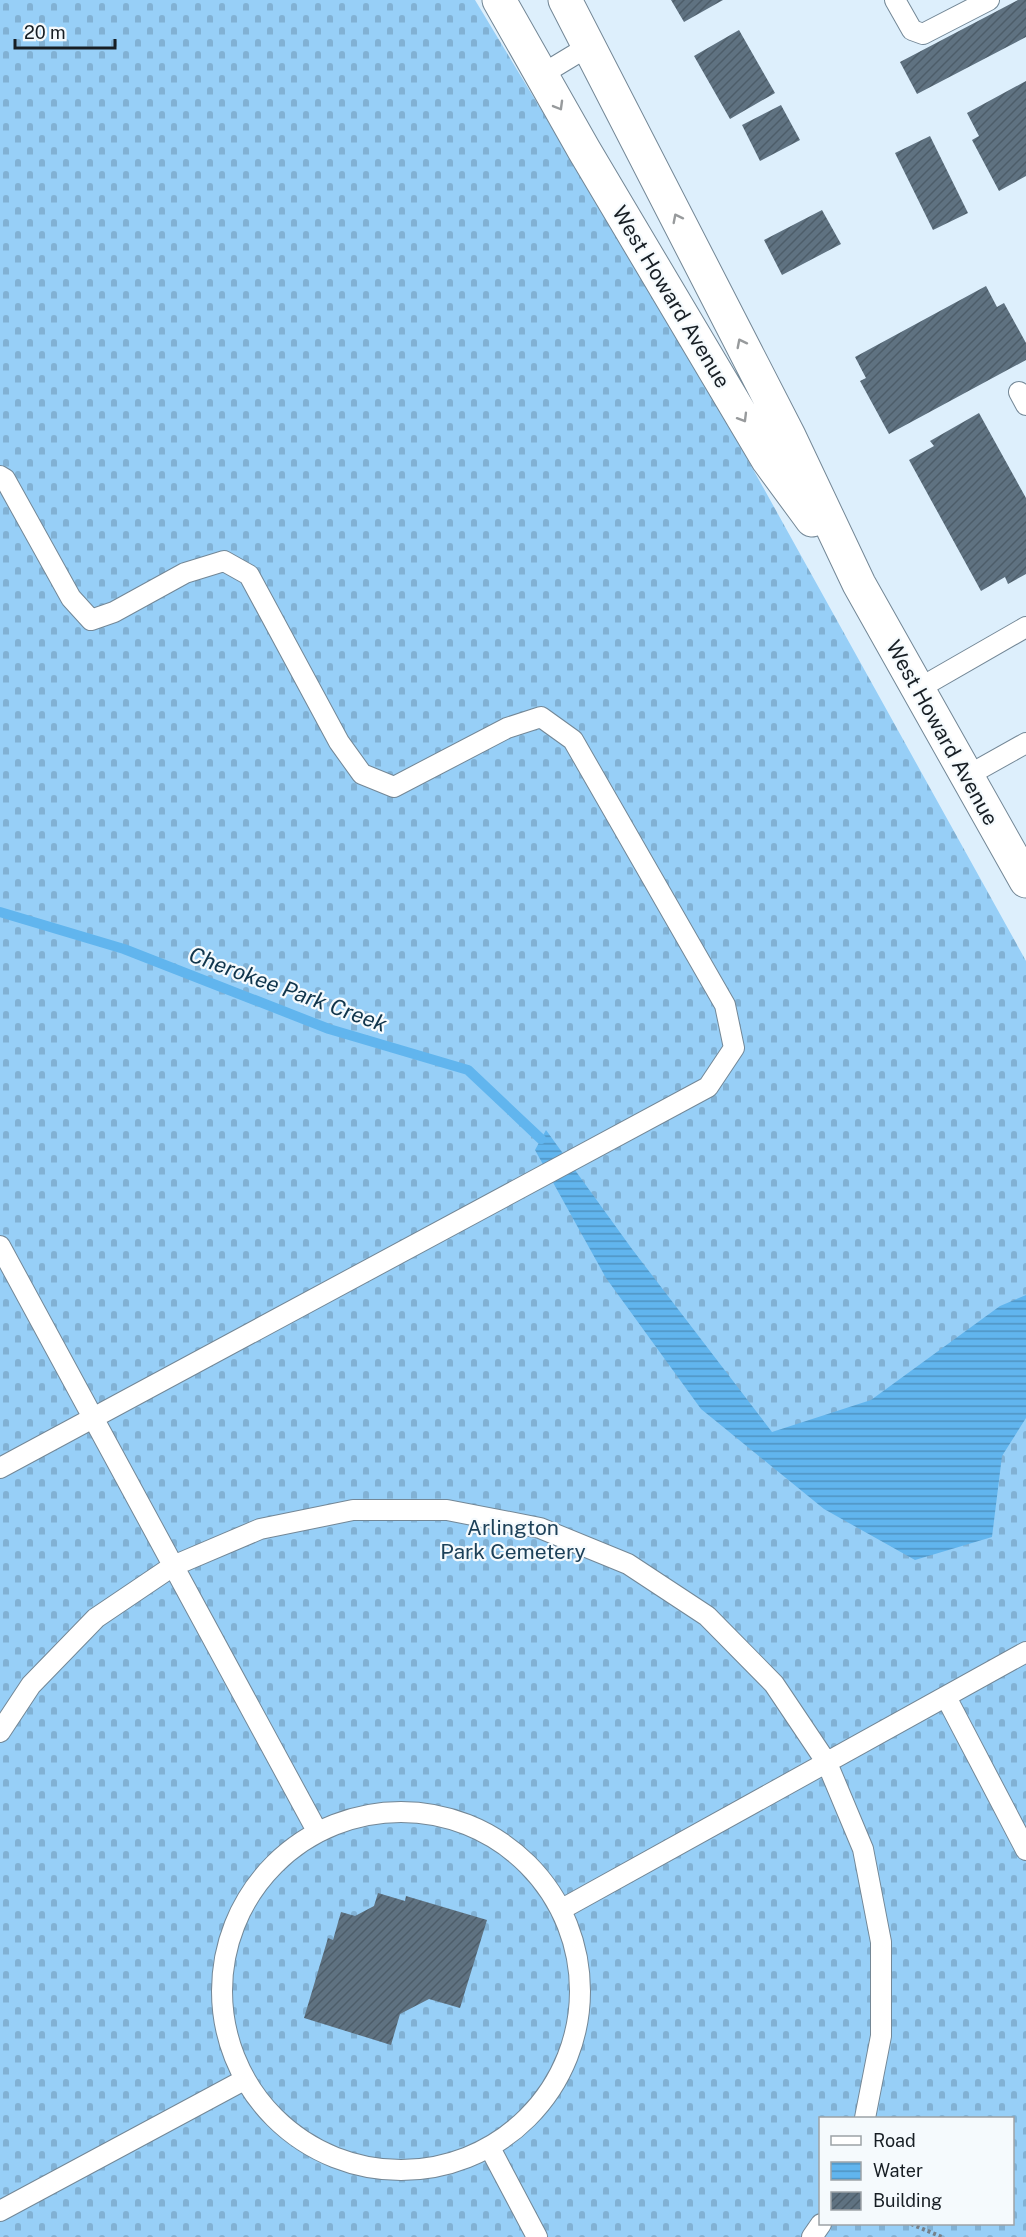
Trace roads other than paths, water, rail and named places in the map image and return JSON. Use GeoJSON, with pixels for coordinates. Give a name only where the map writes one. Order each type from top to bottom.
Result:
{"type":"FeatureCollection","features":[{"type":"Feature","properties":{"kind":"street","name":"West Howard Avenue"},"geometry":{"type":"LineString","coordinates":[[499,0],[768,460],[859,584]]}},
{"type":"Feature","properties":{"kind":"street","name":"West Howard Avenue"},"geometry":{"type":"LineString","coordinates":[[565,0],[789,436],[859,584],[1026,881]]}},
{"type":"Feature","properties":{"kind":"lane"},"geometry":{"type":"LineString","coordinates":[[895,0],[912,30],[923,34],[989,0]]}},
{"type":"Feature","properties":{"kind":"lane"},"geometry":{"type":"LineString","coordinates":[[541,75],[589,46]]}},
{"type":"Feature","properties":{"kind":"lane"},"geometry":{"type":"LineString","coordinates":[[0,476],[5,479],[71,598],[91,620],[114,612],[185,573],[224,561],[249,575],[339,742],[362,774],[393,787],[507,728],[541,717],[573,740],[725,1005],[734,1048],[708,1087],[0,1468]]}},
{"type":"Feature","properties":{"kind":"lane"},"geometry":{"type":"LineString","coordinates":[[918,689],[1026,627]]}},
{"type":"Feature","properties":{"kind":"lane"},"geometry":{"type":"LineString","coordinates":[[967,776],[1026,743]]}},
{"type":"Feature","properties":{"kind":"lane"},"geometry":{"type":"LineString","coordinates":[[0,1246],[6,1270],[93,1418],[316,1831]]}},
{"type":"Feature","properties":{"kind":"lane"},"geometry":{"type":"LineString","coordinates":[[0,1732],[31,1685],[96,1618],[173,1566],[260,1529],[353,1510],[447,1510],[540,1528],[628,1564],[707,1616],[774,1684],[827,1762],[863,1849],[881,1942],[881,2036],[865,2117]]}},
{"type":"Feature","properties":{"kind":"lane"},"geometry":{"type":"LineString","coordinates":[[562,1909],[1026,1652]]}},
{"type":"Feature","properties":{"kind":"lane"},"geometry":{"type":"LineString","coordinates":[[946,1696],[1026,1850]]}},
{"type":"Feature","properties":{"kind":"lane"},"geometry":{"type":"LineString","coordinates":[[408,1810],[455,1819],[498,1839],[535,1870],[562,1909],[579,1962],[579,2016],[564,2069],[533,2114],[490,2148],[437,2168],[381,2170],[327,2155],[280,2124],[244,2080],[226,2035],[222,2000],[221,1988],[228,1940],[247,1896],[277,1859],[316,1831],[361,1815],[408,1810]]}},
{"type":"Feature","properties":{"kind":"lane"},"geometry":{"type":"LineString","coordinates":[[0,2211],[244,2080]]}},
{"type":"Feature","properties":{"kind":"lane"},"geometry":{"type":"LineString","coordinates":[[490,2148],[537,2237]]}},
{"type":"Feature","properties":{"kind":"water"},"geometry":{"type":"Polygon","coordinates":[[[546,1130],[632,1249],[772,1432],[871,1400],[1000,1306],[1026,1295],[1026,1418],[1002,1456],[992,1537],[915,1560],[824,1509],[701,1409],[606,1278],[535,1150],[546,1130]]]}},
{"type":"Feature","properties":{"kind":"waterway","name":"Cherokee Park Creek"},"geometry":{"type":"LineString","coordinates":[[0,912],[124,949],[329,1029],[468,1070],[541,1139]]}},
{"type":"Feature","properties":{"kind":"park label","name":"Arlington Park Cemetery"},"geometry":{"type":"Point","coordinates":[513,1540]}}]}
